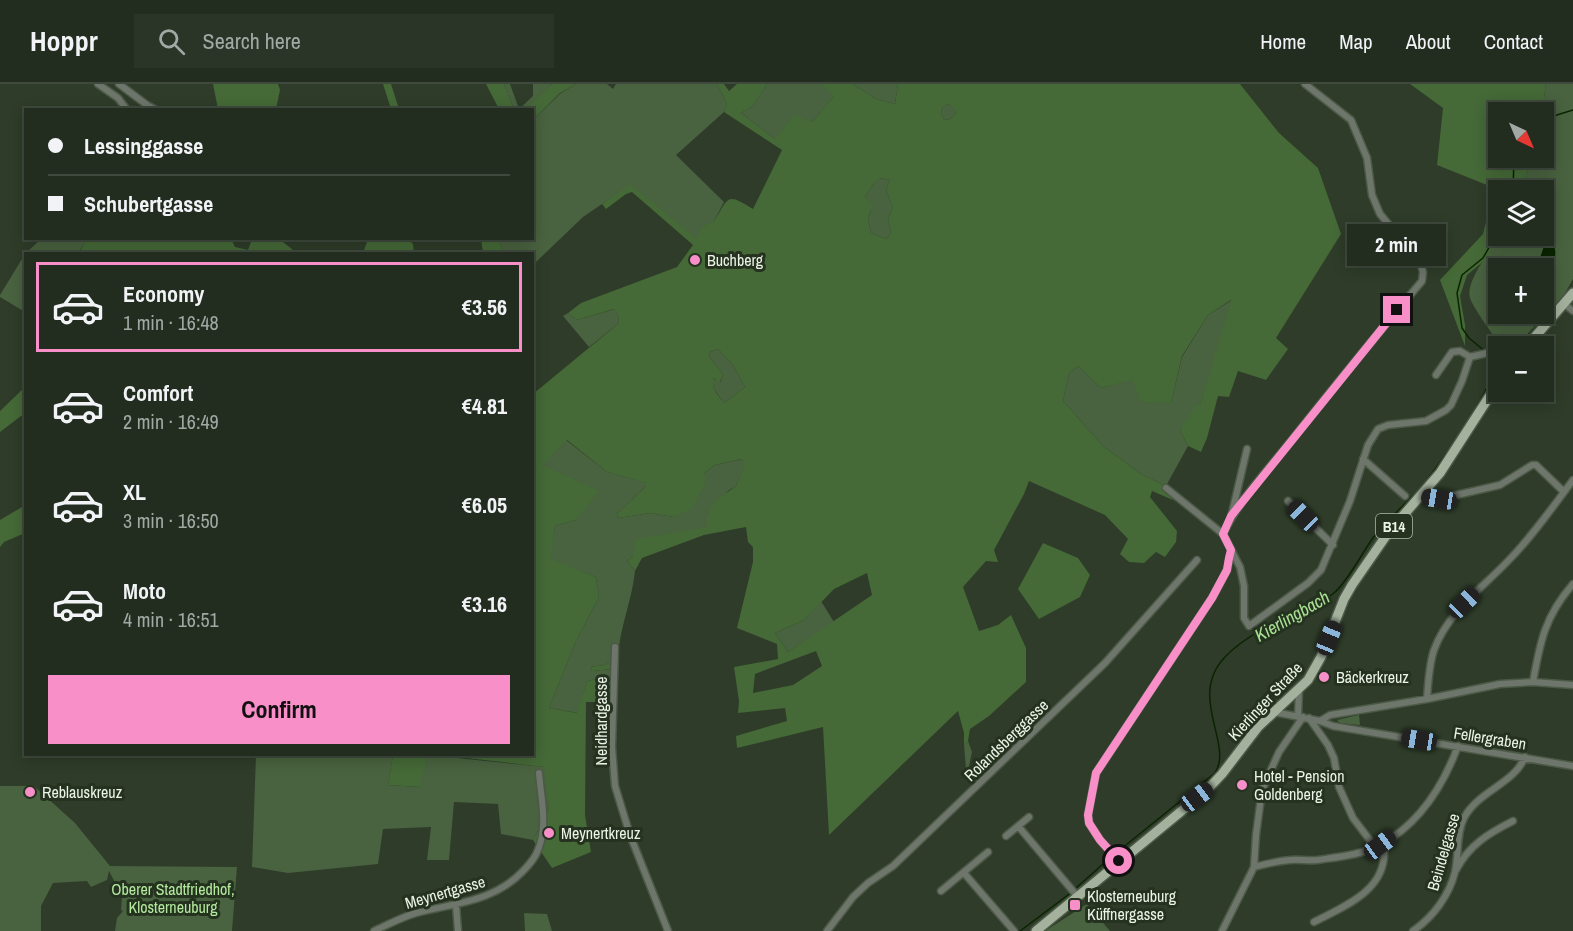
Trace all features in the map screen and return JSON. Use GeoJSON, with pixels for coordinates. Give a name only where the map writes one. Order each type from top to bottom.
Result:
{"type":"FeatureCollection","features":[{"type":"Feature","properties":{"kind":"main road"},"geometry":{"type":"LineString","coordinates":[[1536,336],[1573,293]]}},
{"type":"Feature","properties":{"kind":"main road","name":"Kierlinger Straße"},"geometry":{"type":"LineString","coordinates":[[1036,931],[1115,857],[1211,786],[1249,737],[1308,680],[1321,657],[1344,599],[1352,585],[1388,533],[1440,473],[1488,399]]}},
{"type":"Feature","properties":{"kind":"street"},"geometry":{"type":"LineString","coordinates":[[98,84],[118,98],[126,108]]}},
{"type":"Feature","properties":{"kind":"street"},"geometry":{"type":"LineString","coordinates":[[119,84],[152,108]]}},
{"type":"Feature","properties":{"kind":"street"},"geometry":{"type":"LineString","coordinates":[[1231,516],[1422,281],[1423,272],[1420,262],[1380,214],[1372,195],[1367,158],[1350,120],[1305,84]]}},
{"type":"Feature","properties":{"kind":"street"},"geometry":{"type":"LineString","coordinates":[[1564,304],[1573,311]]}},
{"type":"Feature","properties":{"kind":"street"},"geometry":{"type":"LineString","coordinates":[[1436,375],[1452,352],[1460,351],[1470,357],[1488,354]]}},
{"type":"Feature","properties":{"kind":"street"},"geometry":{"type":"LineString","coordinates":[[1166,488],[1223,534],[1240,567],[1244,586],[1244,618],[1249,626],[1316,576],[1325,563],[1371,438],[1379,428],[1426,421],[1448,407],[1462,381],[1470,357]]}},
{"type":"Feature","properties":{"kind":"street"},"geometry":{"type":"LineString","coordinates":[[1223,534],[1231,516],[1246,449]]}},
{"type":"Feature","properties":{"kind":"street"},"geometry":{"type":"LineString","coordinates":[[1364,459],[1405,496]]}},
{"type":"Feature","properties":{"kind":"street"},"geometry":{"type":"LineString","coordinates":[[1421,496],[1439,499],[1500,485],[1532,465],[1536,465],[1564,492]]}},
{"type":"Feature","properties":{"kind":"street"},"geometry":{"type":"LineString","coordinates":[[1427,699],[1429,673],[1435,649],[1451,618],[1508,561],[1573,480]]}},
{"type":"Feature","properties":{"kind":"street"},"geometry":{"type":"LineString","coordinates":[[1288,501],[1333,545]]}},
{"type":"Feature","properties":{"kind":"street"},"geometry":{"type":"LineString","coordinates":[[1115,857],[1089,823],[1088,815],[1096,773],[1212,598],[1227,570],[1231,550]]}},
{"type":"Feature","properties":{"kind":"street","name":"Rolandsberggasse"},"geometry":{"type":"LineString","coordinates":[[827,931],[853,897],[868,883],[893,866],[1105,663],[1197,560]]}},
{"type":"Feature","properties":{"kind":"street"},"geometry":{"type":"LineString","coordinates":[[1533,682],[1541,638],[1559,600],[1573,584]]}},
{"type":"Feature","properties":{"kind":"street","name":"Neidhardgasse"},"geometry":{"type":"LineString","coordinates":[[615,647],[612,747],[615,786],[630,835],[668,931]]}},
{"type":"Feature","properties":{"kind":"street"},"geometry":{"type":"LineString","coordinates":[[1320,720],[1330,715],[1500,684],[1533,682],[1573,685]]}},
{"type":"Feature","properties":{"kind":"street"},"geometry":{"type":"LineString","coordinates":[[1299,690],[1303,717],[1328,745],[1334,758],[1339,787],[1353,818],[1372,843],[1384,849],[1385,859],[1382,872],[1374,886],[1356,900],[1314,922]]}},
{"type":"Feature","properties":{"kind":"street","name":"Fellergraben"},"geometry":{"type":"LineString","coordinates":[[1274,712],[1320,720],[1334,726],[1573,766]]}},
{"type":"Feature","properties":{"kind":"street"},"geometry":{"type":"LineString","coordinates":[[1222,931],[1254,867],[1262,790],[1279,752],[1303,717]]}},
{"type":"Feature","properties":{"kind":"street"},"geometry":{"type":"LineString","coordinates":[[1254,867],[1273,862],[1348,855],[1380,845],[1413,822],[1427,805],[1451,765],[1458,746]]}},
{"type":"Feature","properties":{"kind":"street","name":"Beindelgasse"},"geometry":{"type":"LineString","coordinates":[[1413,931],[1426,922],[1444,900],[1454,873],[1458,838],[1464,819],[1474,804],[1516,772],[1526,757]]}},
{"type":"Feature","properties":{"kind":"street","name":"Meynertgasse"},"geometry":{"type":"LineString","coordinates":[[374,931],[414,914],[491,895],[513,881],[531,862],[538,850],[544,817],[539,773]]}},
{"type":"Feature","properties":{"kind":"street"},"geometry":{"type":"LineString","coordinates":[[1006,836],[1029,817]]}},
{"type":"Feature","properties":{"kind":"street"},"geometry":{"type":"LineString","coordinates":[[1454,873],[1471,848],[1488,834],[1514,821]]}},
{"type":"Feature","properties":{"kind":"street"},"geometry":{"type":"LineString","coordinates":[[1018,826],[1075,894]]}},
{"type":"Feature","properties":{"kind":"street"},"geometry":{"type":"LineString","coordinates":[[941,891],[988,852]]}},
{"type":"Feature","properties":{"kind":"street"},"geometry":{"type":"LineString","coordinates":[[964,873],[1014,931]]}},
{"type":"Feature","properties":{"kind":"street"},"geometry":{"type":"LineString","coordinates":[[456,905],[458,931]]}},
{"type":"Feature","properties":{"kind":"green space"},"geometry":{"type":"Polygon","coordinates":[[[504,84],[510,84],[519,108],[514,108],[504,84]]]}},
{"type":"Feature","properties":{"kind":"green space"},"geometry":{"type":"Polygon","coordinates":[[[533,84],[552,84],[527,108],[520,108],[533,96],[533,84]]]}},
{"type":"Feature","properties":{"kind":"green space"},"geometry":{"type":"Polygon","coordinates":[[[576,84],[607,84],[613,89],[616,84],[717,84],[727,104],[724,112],[676,155],[724,202],[714,221],[697,240],[630,185],[583,217],[534,266],[534,252],[503,252],[499,240],[534,240],[534,119],[561,93],[576,84]]]}},
{"type":"Feature","properties":{"kind":"green space"},"geometry":{"type":"Polygon","coordinates":[[[767,84],[821,84],[835,95],[812,122],[775,139],[741,113],[753,106],[767,84]]]}},
{"type":"Feature","properties":{"kind":"green space"},"geometry":{"type":"Polygon","coordinates":[[[853,84],[898,84],[895,104],[876,99],[853,84]]]}},
{"type":"Feature","properties":{"kind":"green space"},"geometry":{"type":"Polygon","coordinates":[[[1546,84],[1573,84],[1573,279],[1564,295],[1554,306],[1554,258],[1488,258],[1488,324],[1537,324],[1525,336],[1494,336],[1470,298],[1471,283],[1480,266],[1493,246],[1554,246],[1554,180],[1525,180],[1528,168],[1554,168],[1554,102],[1543,102],[1546,84]]]}},
{"type":"Feature","properties":{"kind":"green space"},"geometry":{"type":"Polygon","coordinates":[[[948,104],[955,107],[956,113],[949,120],[944,119],[941,113],[942,108],[948,104]]]}},
{"type":"Feature","properties":{"kind":"green space"},"geometry":{"type":"Polygon","coordinates":[[[879,178],[890,180],[886,190],[893,207],[888,219],[891,233],[886,239],[871,233],[868,218],[871,210],[865,197],[879,178]]]}},
{"type":"Feature","properties":{"kind":"green space"},"geometry":{"type":"Polygon","coordinates":[[[40,240],[86,240],[79,252],[27,252],[40,240]]]}},
{"type":"Feature","properties":{"kind":"green space"},"geometry":{"type":"Polygon","coordinates":[[[24,256],[24,311],[0,295],[24,256]]]}},
{"type":"Feature","properties":{"kind":"green space"},"geometry":{"type":"Polygon","coordinates":[[[1232,300],[1200,406],[1180,430],[1188,446],[1166,486],[1141,474],[1104,447],[1063,401],[1069,373],[1078,366],[1101,388],[1132,379],[1171,403],[1182,357],[1208,315],[1232,300]]]}},
{"type":"Feature","properties":{"kind":"green space"},"geometry":{"type":"Polygon","coordinates":[[[615,309],[619,323],[589,347],[563,316],[568,313],[577,320],[615,309]]]}},
{"type":"Feature","properties":{"kind":"green space"},"geometry":{"type":"Polygon","coordinates":[[[718,349],[733,365],[745,387],[724,403],[713,385],[713,378],[720,383],[723,375],[709,356],[710,352],[718,349]]]}},
{"type":"Feature","properties":{"kind":"green space"},"geometry":{"type":"Polygon","coordinates":[[[566,440],[607,472],[647,483],[617,514],[618,518],[650,513],[674,517],[704,473],[715,465],[743,459],[746,463],[736,486],[728,491],[707,516],[707,527],[633,556],[627,561],[635,571],[618,658],[604,665],[591,667],[592,671],[612,669],[612,677],[587,681],[578,713],[549,708],[576,641],[599,597],[596,577],[550,560],[555,526],[576,520],[542,465],[566,440]]]}},
{"type":"Feature","properties":{"kind":"green space"},"geometry":{"type":"Polygon","coordinates":[[[821,601],[834,622],[788,652],[775,633],[804,620],[821,601]]]}},
{"type":"Feature","properties":{"kind":"green space"},"geometry":{"type":"Polygon","coordinates":[[[1359,715],[1360,725],[1340,723],[1337,720],[1359,715]]]}},
{"type":"Feature","properties":{"kind":"green space"},"geometry":{"type":"Polygon","coordinates":[[[968,741],[972,752],[969,766],[977,781],[974,783],[966,769],[964,745],[968,741]]]}},
{"type":"Feature","properties":{"kind":"green space"},"geometry":{"type":"Polygon","coordinates":[[[256,756],[393,756],[388,785],[419,787],[428,756],[545,767],[549,809],[533,840],[501,834],[498,804],[454,802],[449,860],[427,860],[431,827],[383,829],[378,864],[288,873],[252,867],[256,756]]]}},
{"type":"Feature","properties":{"kind":"green space","name":"Oberer Stadtfriedhof, Klosterneuburg"},"geometry":{"type":"Polygon","coordinates":[[[0,786],[34,786],[75,823],[110,866],[237,867],[232,931],[115,931],[117,918],[123,911],[121,910],[122,896],[109,871],[107,880],[91,887],[87,881],[53,883],[41,906],[41,931],[0,931],[0,786]]]}},
{"type":"Feature","properties":{"kind":"green space"},"geometry":{"type":"Polygon","coordinates":[[[1087,904],[1110,931],[1045,931],[1087,904]]]}},
{"type":"Feature","properties":{"kind":"green space"},"geometry":{"type":"Polygon","coordinates":[[[524,913],[547,914],[552,931],[525,931],[524,913]]]}},
{"type":"Feature","properties":{"kind":"shaded area"},"geometry":{"type":"Polygon","coordinates":[[[213,84],[278,84],[280,90],[276,108],[218,108],[213,84]]]}},
{"type":"Feature","properties":{"kind":"shaded area"},"geometry":{"type":"Polygon","coordinates":[[[383,84],[391,84],[399,108],[391,108],[383,84]]]}},
{"type":"Feature","properties":{"kind":"shaded area"},"geometry":{"type":"Polygon","coordinates":[[[486,84],[504,84],[514,108],[498,108],[486,84]]]}},
{"type":"Feature","properties":{"kind":"shaded area"},"geometry":{"type":"Polygon","coordinates":[[[552,84],[576,84],[560,93],[534,119],[534,108],[526,108],[552,84]]]}},
{"type":"Feature","properties":{"kind":"shaded area"},"geometry":{"type":"Polygon","coordinates":[[[717,84],[724,84],[729,91],[737,84],[767,84],[753,106],[741,113],[775,139],[794,115],[812,122],[834,96],[821,84],[853,84],[876,99],[895,104],[898,84],[1240,84],[1279,133],[1318,168],[1341,234],[1276,338],[1288,349],[1266,380],[1238,371],[1229,397],[1218,396],[1201,452],[1188,446],[1180,430],[1195,406],[1200,405],[1231,300],[1208,315],[1182,356],[1171,403],[1141,402],[1132,380],[1101,388],[1078,366],[1069,373],[1063,401],[1104,447],[1141,474],[1166,486],[1173,500],[1152,491],[1150,497],[1177,531],[1176,542],[1165,557],[1156,552],[1144,563],[1129,562],[1120,554],[1128,539],[1105,515],[1029,481],[994,550],[998,562],[986,561],[963,587],[979,631],[998,625],[1011,615],[1026,648],[1026,682],[989,716],[970,729],[968,741],[964,745],[964,733],[958,711],[829,835],[823,727],[737,748],[736,736],[787,721],[785,708],[738,713],[739,701],[734,667],[778,659],[777,644],[737,628],[753,562],[753,547],[748,542],[746,527],[704,535],[642,558],[635,571],[627,561],[633,556],[635,539],[707,527],[707,516],[714,502],[736,486],[745,463],[742,459],[715,465],[704,473],[706,483],[692,509],[674,517],[650,513],[618,518],[617,514],[646,486],[646,483],[607,472],[567,440],[543,465],[599,491],[576,520],[555,526],[551,559],[596,577],[599,597],[576,641],[549,708],[577,713],[587,681],[612,676],[612,669],[592,671],[591,667],[604,665],[618,658],[611,702],[586,702],[585,815],[591,852],[552,868],[533,840],[549,809],[544,767],[450,756],[534,756],[534,393],[619,323],[614,309],[577,320],[568,313],[581,303],[677,267],[693,245],[632,192],[606,209],[602,204],[630,184],[697,239],[703,227],[714,221],[729,200],[738,200],[753,209],[782,150],[724,112],[727,104],[717,84]],[[948,104],[942,108],[941,113],[944,119],[949,120],[956,113],[954,107],[948,104]],[[880,178],[865,197],[873,204],[868,218],[871,233],[886,239],[891,233],[888,219],[893,207],[886,190],[890,180],[880,178]],[[718,349],[710,352],[709,356],[723,375],[719,384],[714,378],[713,385],[724,403],[745,387],[733,365],[718,349]],[[867,573],[834,589],[804,620],[775,633],[788,652],[872,595],[867,573]],[[816,651],[755,674],[753,693],[793,685],[822,666],[816,651]]]}},
{"type":"Feature","properties":{"kind":"shaded area"},"geometry":{"type":"Polygon","coordinates":[[[1410,84],[1546,84],[1543,102],[1488,102],[1488,168],[1528,168],[1525,180],[1488,180],[1488,246],[1494,246],[1485,260],[1467,275],[1460,296],[1465,325],[1465,346],[1440,280],[1483,234],[1487,218],[1487,185],[1437,165],[1443,108],[1410,84]]]}},
{"type":"Feature","properties":{"kind":"shaded area"},"geometry":{"type":"Polygon","coordinates":[[[86,240],[232,240],[235,247],[248,250],[252,240],[280,240],[296,252],[80,252],[86,240]]]}},
{"type":"Feature","properties":{"kind":"shaded area"},"geometry":{"type":"Polygon","coordinates":[[[368,240],[409,240],[413,244],[414,252],[363,252],[368,240]]]}},
{"type":"Feature","properties":{"kind":"shaded area"},"geometry":{"type":"Polygon","coordinates":[[[481,240],[499,240],[503,252],[483,252],[481,240]]]}},
{"type":"Feature","properties":{"kind":"shaded area"},"geometry":{"type":"Polygon","coordinates":[[[1544,246],[1554,246],[1554,259],[1540,258],[1544,246]]]}},
{"type":"Feature","properties":{"kind":"shaded area"},"geometry":{"type":"Polygon","coordinates":[[[24,388],[24,414],[0,432],[0,411],[24,388]]]}},
{"type":"Feature","properties":{"kind":"shaded area"},"geometry":{"type":"Polygon","coordinates":[[[24,507],[24,533],[4,542],[0,547],[0,520],[24,507]]]}},
{"type":"Feature","properties":{"kind":"shaded area"},"geometry":{"type":"Polygon","coordinates":[[[1043,543],[1078,558],[1090,575],[1080,597],[1039,619],[1018,589],[1043,543]]]}},
{"type":"Feature","properties":{"kind":"shaded area"},"geometry":{"type":"Polygon","coordinates":[[[393,756],[428,756],[420,787],[388,785],[393,756]]]}},
{"type":"Feature","properties":{"kind":"waterway","name":"Kierlingbach"},"geometry":{"type":"LineString","coordinates":[[1554,116],[1573,110]]}},
{"type":"Feature","properties":{"kind":"waterway","name":"Kierlingbach"},"geometry":{"type":"LineString","coordinates":[[1513,180],[1514,168]]}},
{"type":"Feature","properties":{"kind":"waterway","name":"Kierlingbach"},"geometry":{"type":"LineString","coordinates":[[1486,352],[1469,338],[1462,328],[1457,293],[1462,275],[1483,258],[1490,246]]}},
{"type":"Feature","properties":{"kind":"waterway","name":"Kierlingbach"},"geometry":{"type":"LineString","coordinates":[[1116,853],[1215,773],[1219,761],[1219,748],[1210,704],[1210,688],[1214,672],[1225,657],[1245,640],[1285,617],[1322,601],[1339,588],[1373,538],[1423,485],[1440,463],[1488,385]]}},
{"type":"Feature","properties":{"kind":"waterway","name":"Kierlingbach"},"geometry":{"type":"LineString","coordinates":[[1076,888],[1112,856]]}},
{"type":"Feature","properties":{"kind":"waterway","name":"Kierlingbach"},"geometry":{"type":"LineString","coordinates":[[1020,931],[1072,892]]}},
{"type":"Feature","properties":{"kind":"place","name":"Buchberg"},"geometry":{"type":"Point","coordinates":[695,260]}},
{"type":"Feature","properties":{"kind":"place","name":"Bäckerkreuz"},"geometry":{"type":"Point","coordinates":[1324,677]}},
{"type":"Feature","properties":{"kind":"place","name":"Hotel - Pension Goldenberg"},"geometry":{"type":"Point","coordinates":[1242,785]}},
{"type":"Feature","properties":{"kind":"place","name":"Reblauskreuz"},"geometry":{"type":"Point","coordinates":[30,792]}},
{"type":"Feature","properties":{"kind":"place","name":"Meynertkreuz"},"geometry":{"type":"Point","coordinates":[549,833]}},
{"type":"Feature","properties":{"kind":"place","name":"Klosterneuburg Küffnergasse"},"geometry":{"type":"Point","coordinates":[1075,905]}},
{"type":"Feature","properties":{"kind":"route"},"geometry":{"type":"LineString","coordinates":[[1119,861],[1100,840],[1089,823],[1088,815],[1096,773],[1212,598],[1227,570],[1231,550],[1223,534],[1231,516],[1397,310]]}}]}
